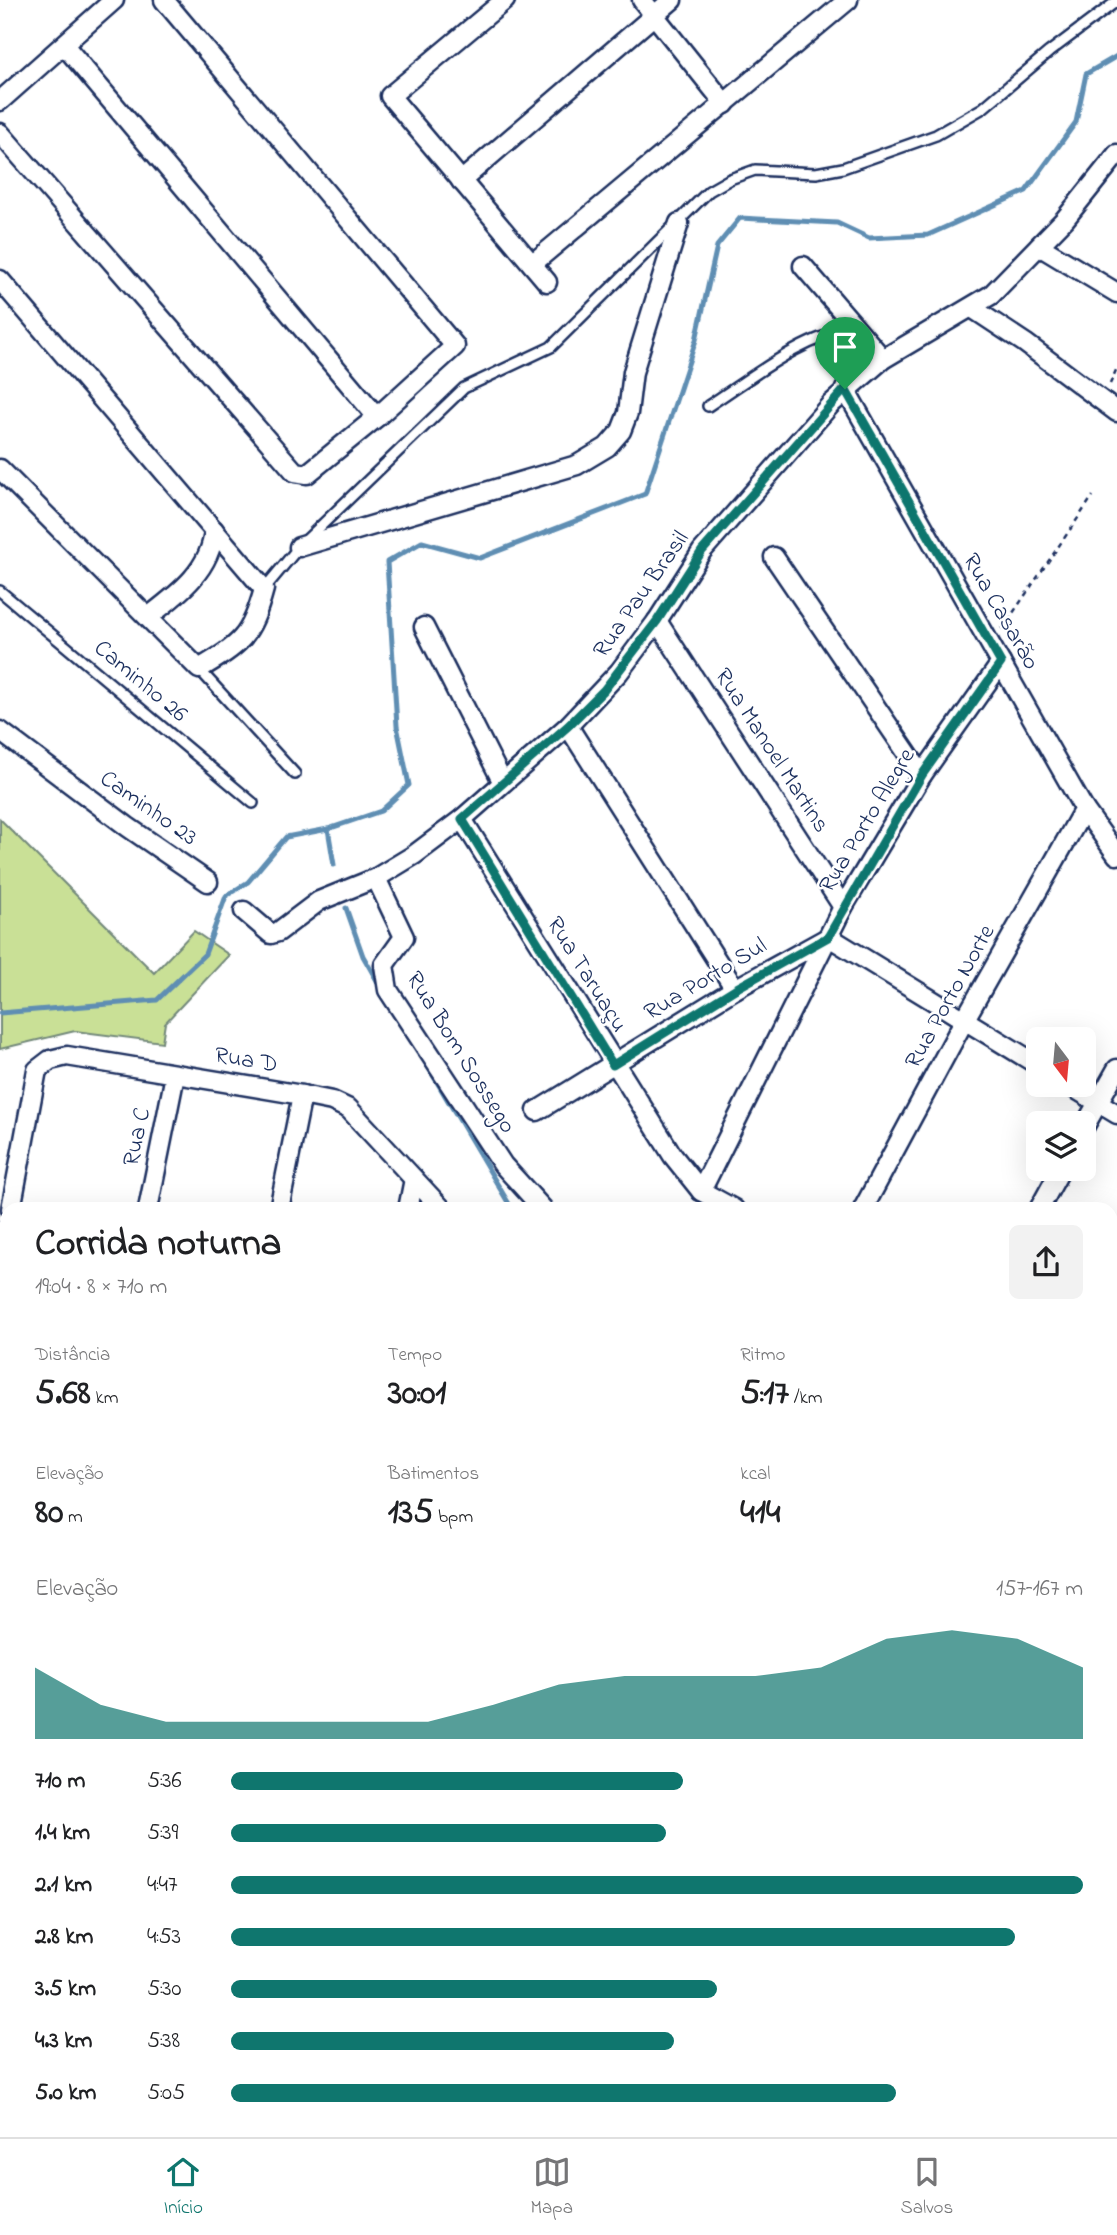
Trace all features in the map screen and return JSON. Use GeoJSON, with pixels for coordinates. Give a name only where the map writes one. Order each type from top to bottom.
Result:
{"type":"FeatureCollection","features":[{"type":"Feature","properties":{"kind":"street"},"geometry":{"type":"LineString","coordinates":[[0,101],[114,0]]}},
{"type":"Feature","properties":{"kind":"street"},"geometry":{"type":"LineString","coordinates":[[0,133],[295,472],[307,474],[376,417],[455,345],[164,0]]}},
{"type":"Feature","properties":{"kind":"street"},"geometry":{"type":"LineString","coordinates":[[505,0],[390,96],[547,282]]}},
{"type":"Feature","properties":{"kind":"street"},"geometry":{"type":"LineString","coordinates":[[642,0],[725,104]]}},
{"type":"Feature","properties":{"kind":"street"},"geometry":{"type":"LineString","coordinates":[[461,181],[673,0]]}},
{"type":"Feature","properties":{"kind":"street"},"geometry":{"type":"LineString","coordinates":[[532,264],[848,0]]}},
{"type":"Feature","properties":{"kind":"street"},"geometry":{"type":"LineString","coordinates":[[64,46],[376,417]]}},
{"type":"Feature","properties":{"kind":"street","name":"Rua Pau Brasil"},"geometry":{"type":"LineString","coordinates":[[244,911],[271,934],[278,932],[319,901],[376,878],[462,819],[502,781],[568,726],[619,672],[657,621],[709,542],[845,389],[883,359],[972,308],[1008,279],[1065,219],[1117,154]]}},
{"type":"Feature","properties":{"kind":"street"},"geometry":{"type":"LineString","coordinates":[[299,547],[577,465],[607,447],[621,431],[628,413],[633,372],[679,223]]}},
{"type":"Feature","properties":{"kind":"street"},"geometry":{"type":"LineString","coordinates":[[1039,246],[1117,293]]}},
{"type":"Feature","properties":{"kind":"street"},"geometry":{"type":"LineString","coordinates":[[803,266],[883,359]]}},
{"type":"Feature","properties":{"kind":"street"},"geometry":{"type":"LineString","coordinates":[[0,280],[264,589],[255,621],[246,636],[199,669],[0,469]]}},
{"type":"Feature","properties":{"kind":"street"},"geometry":{"type":"LineString","coordinates":[[972,308],[1110,395],[1117,412]]}},
{"type":"Feature","properties":{"kind":"street","name":"Rua Casarão"},"geometry":{"type":"LineString","coordinates":[[845,389],[1084,809],[1117,855]]}},
{"type":"Feature","properties":{"kind":"street"},"geometry":{"type":"LineString","coordinates":[[148,617],[202,568],[213,544],[214,530]]}},
{"type":"Feature","properties":{"kind":"street"},"geometry":{"type":"LineString","coordinates":[[774,557],[922,775]]}},
{"type":"Feature","properties":{"kind":"street","name":"Rua Manoel Martins"},"geometry":{"type":"LineString","coordinates":[[657,621],[843,907]]}},
{"type":"Feature","properties":{"kind":"street"},"geometry":{"type":"LineString","coordinates":[[424,627],[502,781]]}},
{"type":"Feature","properties":{"kind":"street","name":"Rua Porto Alegre"},"geometry":{"type":"LineString","coordinates":[[701,1191],[843,907],[922,775],[1001,663]]}},
{"type":"Feature","properties":{"kind":"street"},"geometry":{"type":"LineString","coordinates":[[568,726],[735,989]]}},
{"type":"Feature","properties":{"kind":"street","name":"Caminho 23"},"geometry":{"type":"LineString","coordinates":[[0,731],[128,827],[208,882]]}},
{"type":"Feature","properties":{"kind":"street","name":"Rua Porto Norte"},"geometry":{"type":"LineString","coordinates":[[867,1202],[965,1019],[1084,809]]}},
{"type":"Feature","properties":{"kind":"street","name":"Rua Taruaçu"},"geometry":{"type":"LineString","coordinates":[[462,819],[613,1065],[673,1156],[701,1191],[721,1202]]}},
{"type":"Feature","properties":{"kind":"street","name":"Rua Bom Sossego"},"geometry":{"type":"LineString","coordinates":[[376,878],[404,937],[384,965],[388,990],[503,1165],[537,1202]]}},
{"type":"Feature","properties":{"kind":"street"},"geometry":{"type":"LineString","coordinates":[[828,937],[1026,1057]]}},
{"type":"Feature","properties":{"kind":"street","name":"Rua Porto Sul"},"geometry":{"type":"LineString","coordinates":[[537,1111],[735,989],[828,937]]}},
{"type":"Feature","properties":{"kind":"street","name":"Rua D"},"geometry":{"type":"LineString","coordinates":[[12,1202],[37,1070],[50,1060],[67,1056],[302,1095],[280,1202]]}},
{"type":"Feature","properties":{"kind":"street"},"geometry":{"type":"LineString","coordinates":[[1093,1111],[1117,1069]]}},
{"type":"Feature","properties":{"kind":"street","name":"Rua C"},"geometry":{"type":"LineString","coordinates":[[149,1202],[175,1075]]}},
{"type":"Feature","properties":{"kind":"street"},"geometry":{"type":"LineString","coordinates":[[302,1095],[332,1101],[349,1109],[435,1202]]}},
{"type":"Feature","properties":{"kind":"street"},"geometry":{"type":"LineString","coordinates":[[1088,1097],[1117,1114]]}},
{"type":"Feature","properties":{"kind":"street"},"geometry":{"type":"LineString","coordinates":[[409,1202],[414,1179]]}},
{"type":"Feature","properties":{"kind":"street"},"geometry":{"type":"LineString","coordinates":[[1043,1202],[1054,1181]]}},
{"type":"Feature","properties":{"kind":"lane"},"geometry":{"type":"LineString","coordinates":[[264,589],[299,547],[464,388],[551,347],[709,191],[755,170],[816,173],[843,168],[913,145],[962,122],[1117,1]]}},
{"type":"Feature","properties":{"kind":"lane"},"geometry":{"type":"LineString","coordinates":[[708,406],[795,351],[835,331],[855,328]]}},
{"type":"Feature","properties":{"kind":"lane","name":"Caminho 26"},"geometry":{"type":"LineString","coordinates":[[0,592],[253,803]]}},
{"type":"Feature","properties":{"kind":"lane"},"geometry":{"type":"LineString","coordinates":[[199,669],[295,774]]}},
{"type":"Feature","properties":{"kind":"path"},"geometry":{"type":"LineString","coordinates":[[991,646],[1093,496]]}},
{"type":"Feature","properties":{"kind":"green space"},"geometry":{"type":"Polygon","coordinates":[[[0,819],[154,973],[194,931],[229,955],[165,1023],[162,1042],[75,1031],[0,1049],[0,819]]]}},
{"type":"Feature","properties":{"kind":"waterway"},"geometry":{"type":"LineString","coordinates":[[0,1013],[157,1000],[205,954],[226,896],[248,882],[286,837],[328,829],[381,811],[409,785],[397,726],[387,562],[422,542],[480,558],[645,494],[696,340],[717,246],[740,218],[837,223],[869,238],[928,235],[1026,191],[1076,122],[1086,74],[1117,56]]}},
{"type":"Feature","properties":{"kind":"waterway"},"geometry":{"type":"LineString","coordinates":[[328,829],[334,865]]}},
{"type":"Feature","properties":{"kind":"waterway"},"geometry":{"type":"LineString","coordinates":[[346,908],[363,956],[380,986]]}},
{"type":"Feature","properties":{"kind":"waterway"},"geometry":{"type":"LineString","coordinates":[[421,1055],[508,1202]]}},
{"type":"Feature","properties":{"kind":"route"},"geometry":{"type":"LineString","coordinates":[[845,389],[1001,663],[922,775],[828,937],[735,989],[613,1065],[462,819],[502,781],[568,726],[604,690],[657,621],[702,551],[738,507],[845,389]]}}]}
